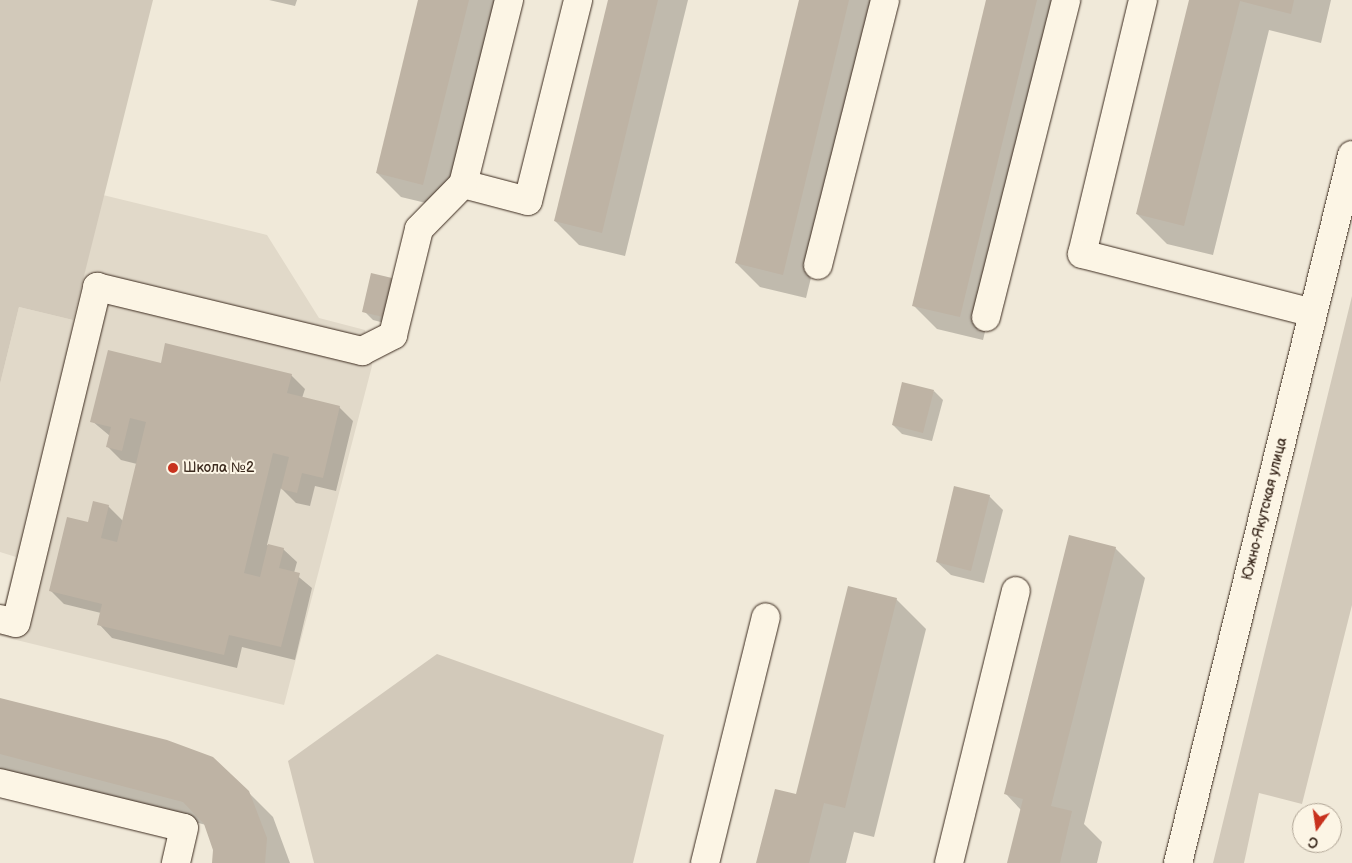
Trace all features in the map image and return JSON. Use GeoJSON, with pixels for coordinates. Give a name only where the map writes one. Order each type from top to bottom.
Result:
{"type":"FeatureCollection","features":[{"type":"Feature","properties":{"kind":"street"},"geometry":{"type":"LineString","coordinates":[[0,619],[16,623],[97,287],[362,351],[393,335],[420,229],[463,184],[509,0]]}},
{"type":"Feature","properties":{"kind":"street"},"geometry":{"type":"LineString","coordinates":[[463,184],[528,201],[578,0]]}},
{"type":"Feature","properties":{"kind":"street"},"geometry":{"type":"LineString","coordinates":[[818,265],[884,0]]}},
{"type":"Feature","properties":{"kind":"street"},"geometry":{"type":"LineString","coordinates":[[986,317],[1066,0]]}},
{"type":"Feature","properties":{"kind":"street"},"geometry":{"type":"LineString","coordinates":[[1143,0],[1082,254],[1313,313]]}},
{"type":"Feature","properties":{"kind":"street","name":"Южно-Якутская улица"},"geometry":{"type":"LineString","coordinates":[[1178,863],[1352,156]]}},
{"type":"Feature","properties":{"kind":"street"},"geometry":{"type":"LineString","coordinates":[[949,863],[1016,591]]}},
{"type":"Feature","properties":{"kind":"street"},"geometry":{"type":"LineString","coordinates":[[705,863],[766,617]]}},
{"type":"Feature","properties":{"kind":"street"},"geometry":{"type":"LineString","coordinates":[[0,783],[184,828],[176,863]]}},
{"type":"Feature","properties":{"kind":"shaded area"},"geometry":{"type":"Polygon","coordinates":[[[0,0],[153,0],[73,320],[19,307],[0,384],[0,0]]]}},
{"type":"Feature","properties":{"kind":"shaded area","name":"Школа №2"},"geometry":{"type":"Polygon","coordinates":[[[103,195],[267,235],[319,318],[365,330],[372,366],[284,705],[0,636],[0,623],[16,557],[0,552],[0,384],[19,307],[73,320],[103,195]]]}},
{"type":"Feature","properties":{"kind":"shaded area"},"geometry":{"type":"Polygon","coordinates":[[[1352,296],[1352,605],[1302,803],[1259,793],[1244,863],[1213,863],[1352,296]]]}},
{"type":"Feature","properties":{"kind":"shaded area"},"geometry":{"type":"Polygon","coordinates":[[[437,654],[664,735],[633,863],[314,863],[288,761],[437,654]]]}},
{"type":"Feature","properties":{"kind":"building"},"geometry":{"type":"Polygon","coordinates":[[[418,0],[469,0],[423,185],[376,173],[418,0]]]}},
{"type":"Feature","properties":{"kind":"building"},"geometry":{"type":"Polygon","coordinates":[[[608,0],[658,0],[602,233],[554,221],[608,0]]]}},
{"type":"Feature","properties":{"kind":"building"},"geometry":{"type":"Polygon","coordinates":[[[799,0],[849,0],[783,275],[735,263],[799,0]]]}},
{"type":"Feature","properties":{"kind":"building"},"geometry":{"type":"Polygon","coordinates":[[[986,0],[1037,0],[960,317],[912,306],[986,0]]]}},
{"type":"Feature","properties":{"kind":"building"},"geometry":{"type":"Polygon","coordinates":[[[1189,0],[1294,0],[1291,14],[1240,1],[1184,226],[1136,214],[1189,0]]]}},
{"type":"Feature","properties":{"kind":"building"},"geometry":{"type":"Polygon","coordinates":[[[371,273],[392,278],[383,317],[362,312],[371,273]]]}},
{"type":"Feature","properties":{"kind":"building"},"geometry":{"type":"Polygon","coordinates":[[[165,343],[292,374],[287,393],[340,406],[323,478],[302,473],[297,493],[281,489],[289,457],[273,453],[244,573],[260,577],[268,544],[284,548],[279,568],[300,573],[281,647],[229,635],[224,655],[97,625],[102,604],[49,591],[67,517],[88,522],[93,501],[109,505],[101,538],[117,542],[146,422],[130,418],[122,451],[106,447],[111,427],[90,422],[108,350],[161,363],[165,343]]]}},
{"type":"Feature","properties":{"kind":"building"},"geometry":{"type":"Polygon","coordinates":[[[902,382],[934,390],[923,433],[892,425],[902,382]]]}},
{"type":"Feature","properties":{"kind":"building"},"geometry":{"type":"Polygon","coordinates":[[[954,486],[990,495],[971,571],[936,562],[954,486]]]}},
{"type":"Feature","properties":{"kind":"building"},"geometry":{"type":"Polygon","coordinates":[[[1069,535],[1116,547],[1051,806],[1072,811],[1060,863],[1007,863],[1023,799],[1004,794],[1069,535]]]}},
{"type":"Feature","properties":{"kind":"building"},"geometry":{"type":"Polygon","coordinates":[[[848,586],[897,598],[845,808],[824,803],[809,863],[756,863],[775,789],[796,794],[848,586]]]}},
{"type":"Feature","properties":{"kind":"building"},"geometry":{"type":"Polygon","coordinates":[[[0,698],[167,740],[213,757],[249,791],[267,838],[265,863],[212,863],[213,850],[204,824],[183,802],[0,754],[0,698]]]}},
{"type":"Feature","properties":{"kind":"place","name":"Школа №2"},"geometry":{"type":"Point","coordinates":[173,468]}}]}
